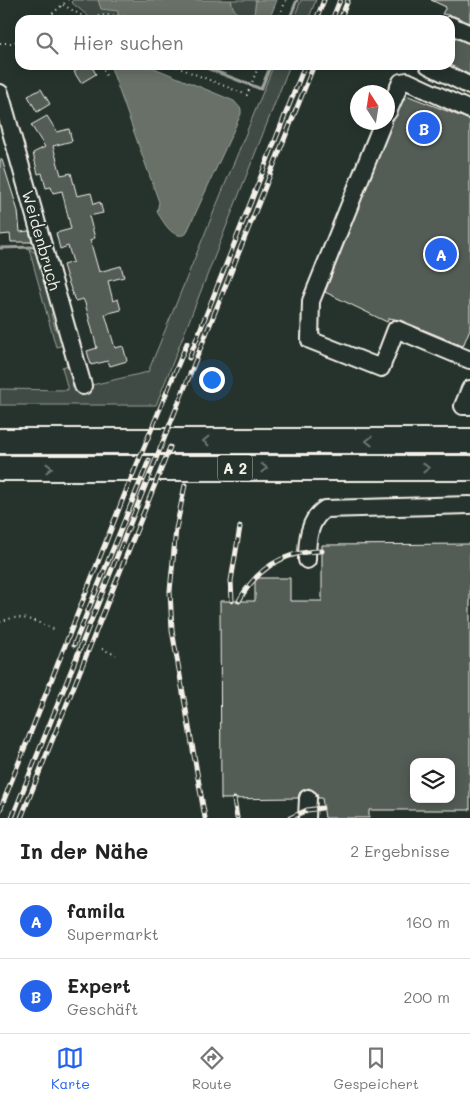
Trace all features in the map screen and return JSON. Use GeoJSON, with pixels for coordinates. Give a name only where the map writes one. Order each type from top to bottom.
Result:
{"type":"FeatureCollection","features":[{"type":"Feature","properties":{"kind":"highway","name":"A 2"},"geometry":{"type":"LineString","coordinates":[[0,441],[470,440]]}},
{"type":"Feature","properties":{"kind":"highway","name":"A 2"},"geometry":{"type":"LineString","coordinates":[[0,468],[470,468]]}},
{"type":"Feature","properties":{"kind":"street"},"geometry":{"type":"LineString","coordinates":[[455,27],[470,34]]}},
{"type":"Feature","properties":{"kind":"street"},"geometry":{"type":"LineString","coordinates":[[438,70],[470,86]]}},
{"type":"Feature","properties":{"kind":"street"},"geometry":{"type":"LineString","coordinates":[[395,94],[401,82],[407,81],[470,110]]}},
{"type":"Feature","properties":{"kind":"street","name":"Weidenbruch"},"geometry":{"type":"LineString","coordinates":[[0,94],[83,386]]}},
{"type":"Feature","properties":{"kind":"street"},"geometry":{"type":"LineString","coordinates":[[380,130],[311,301],[310,340],[381,368],[396,329],[470,360]]}},
{"type":"Feature","properties":{"kind":"street"},"geometry":{"type":"LineString","coordinates":[[470,389],[463,406],[470,406]]}},
{"type":"Feature","properties":{"kind":"street"},"geometry":{"type":"LineString","coordinates":[[308,560],[313,522],[318,514],[325,509],[470,505]]}},
{"type":"Feature","properties":{"kind":"street"},"geometry":{"type":"LineString","coordinates":[[307,818],[308,798]]}},
{"type":"Feature","properties":{"kind":"path"},"geometry":{"type":"LineString","coordinates":[[52,15],[68,0]]}},
{"type":"Feature","properties":{"kind":"path"},"geometry":{"type":"LineString","coordinates":[[280,15],[286,0]]}},
{"type":"Feature","properties":{"kind":"path"},"geometry":{"type":"LineString","coordinates":[[63,5],[80,15]]}},
{"type":"Feature","properties":{"kind":"path"},"geometry":{"type":"LineString","coordinates":[[97,15],[113,15]]}},
{"type":"Feature","properties":{"kind":"path"},"geometry":{"type":"LineString","coordinates":[[0,43],[15,42]]}},
{"type":"Feature","properties":{"kind":"path"},"geometry":{"type":"LineString","coordinates":[[104,70],[106,76]]}},
{"type":"Feature","properties":{"kind":"path"},"geometry":{"type":"LineString","coordinates":[[184,70],[247,95],[257,70]]}},
{"type":"Feature","properties":{"kind":"path"},"geometry":{"type":"LineString","coordinates":[[0,622],[7,618],[26,618],[56,630]]}},
{"type":"Feature","properties":{"kind":"path"},"geometry":{"type":"LineString","coordinates":[[102,649],[116,654]]}},
{"type":"Feature","properties":{"kind":"shaded area"},"geometry":{"type":"Polygon","coordinates":[[[73,0],[98,0],[119,11],[118,15],[87,15],[71,2],[73,0]]]}},
{"type":"Feature","properties":{"kind":"shaded area"},"geometry":{"type":"Polygon","coordinates":[[[98,0],[231,0],[238,15],[118,15],[118,11],[101,9],[98,0]]]}},
{"type":"Feature","properties":{"kind":"shaded area"},"geometry":{"type":"Polygon","coordinates":[[[231,0],[256,0],[254,15],[238,15],[232,7],[231,0]]]}},
{"type":"Feature","properties":{"kind":"shaded area"},"geometry":{"type":"Polygon","coordinates":[[[256,0],[277,0],[271,15],[254,15],[256,0]]]}},
{"type":"Feature","properties":{"kind":"shaded area"},"geometry":{"type":"Polygon","coordinates":[[[301,0],[316,0],[310,15],[295,15],[301,0]]]}},
{"type":"Feature","properties":{"kind":"shaded area"},"geometry":{"type":"Polygon","coordinates":[[[112,70],[159,70],[234,101],[241,109],[241,114],[186,234],[177,234],[169,229],[157,212],[159,202],[112,70]]]}},
{"type":"Feature","properties":{"kind":"shaded area"},"geometry":{"type":"Polygon","coordinates":[[[272,70],[288,70],[156,405],[0,405],[0,389],[68,390],[62,367],[72,364],[79,388],[148,372],[272,70]]]}},
{"type":"Feature","properties":{"kind":"shaded area"},"geometry":{"type":"Polygon","coordinates":[[[29,249],[39,255],[55,313],[51,314],[56,331],[63,329],[67,344],[56,347],[29,249]]]}},
{"type":"Feature","properties":{"kind":"building"},"geometry":{"type":"Polygon","coordinates":[[[431,0],[470,0],[470,23],[455,15],[442,14],[446,7],[431,0]]]}},
{"type":"Feature","properties":{"kind":"building"},"geometry":{"type":"Polygon","coordinates":[[[455,38],[470,44],[470,75],[455,68],[455,38]]]}},
{"type":"Feature","properties":{"kind":"building"},"geometry":{"type":"Polygon","coordinates":[[[77,70],[94,70],[96,74],[81,83],[74,72],[77,70]]]}},
{"type":"Feature","properties":{"kind":"building"},"geometry":{"type":"Polygon","coordinates":[[[41,89],[50,104],[37,112],[28,96],[41,89]]]}},
{"type":"Feature","properties":{"kind":"building"},"geometry":{"type":"Polygon","coordinates":[[[406,95],[470,120],[470,329],[463,346],[400,320],[389,318],[387,322],[325,292],[389,130],[395,130],[395,116],[406,95]]]}},
{"type":"Feature","properties":{"kind":"building"},"geometry":{"type":"Polygon","coordinates":[[[47,116],[57,132],[69,129],[72,141],[53,146],[61,175],[71,173],[77,196],[91,193],[94,204],[100,202],[103,213],[89,216],[95,238],[90,240],[99,272],[121,266],[124,277],[108,281],[113,301],[118,299],[121,310],[105,314],[115,348],[123,346],[127,361],[110,366],[108,361],[91,365],[87,351],[97,348],[85,303],[83,299],[75,301],[63,265],[73,262],[68,246],[60,249],[56,233],[71,229],[62,191],[53,193],[51,187],[46,188],[42,173],[38,174],[33,153],[45,147],[31,125],[47,116]]]}},
{"type":"Feature","properties":{"kind":"building"},"geometry":{"type":"Polygon","coordinates":[[[0,160],[2,160],[18,211],[20,232],[29,231],[32,242],[11,242],[10,234],[0,235],[0,160]]]}},
{"type":"Feature","properties":{"kind":"building"},"geometry":{"type":"Polygon","coordinates":[[[470,544],[470,810],[369,810],[369,818],[325,818],[322,798],[318,798],[317,793],[309,788],[300,792],[298,798],[221,799],[220,601],[255,601],[255,578],[290,578],[290,601],[322,601],[322,545],[470,544]]]}},
{"type":"Feature","properties":{"kind":"waterway"},"geometry":{"type":"LineString","coordinates":[[291,15],[297,0]]}},
{"type":"Feature","properties":{"kind":"waterway"},"geometry":{"type":"LineString","coordinates":[[212,70],[261,89],[269,70]]}},
{"type":"Feature","properties":{"kind":"waterway"},"geometry":{"type":"LineString","coordinates":[[0,248],[34,247]]}},
{"type":"Feature","properties":{"kind":"railway"},"geometry":{"type":"LineString","coordinates":[[318,15],[324,0]]}},
{"type":"Feature","properties":{"kind":"railway"},"geometry":{"type":"LineString","coordinates":[[334,15],[340,0]]}},
{"type":"Feature","properties":{"kind":"railway"},"geometry":{"type":"LineString","coordinates":[[342,15],[348,0]]}},
{"type":"Feature","properties":{"kind":"railway"},"geometry":{"type":"LineString","coordinates":[[189,358],[303,70]]}},
{"type":"Feature","properties":{"kind":"railway"},"geometry":{"type":"LineString","coordinates":[[12,818],[312,70]]}},
{"type":"Feature","properties":{"kind":"railway"},"geometry":{"type":"LineString","coordinates":[[0,810],[126,491],[187,343]]}},
{"type":"Feature","properties":{"kind":"railway"},"geometry":{"type":"LineString","coordinates":[[21,818],[170,447]]}},
{"type":"Feature","properties":{"kind":"railway"},"geometry":{"type":"LineString","coordinates":[[74,645],[149,460]]}},
{"type":"Feature","properties":{"kind":"railway"},"geometry":{"type":"LineString","coordinates":[[185,485],[176,529],[170,591],[172,630],[205,818]]}},
{"type":"Feature","properties":{"kind":"railway"},"geometry":{"type":"LineString","coordinates":[[232,601],[231,581],[240,527]]}},
{"type":"Feature","properties":{"kind":"railway"},"geometry":{"type":"LineString","coordinates":[[239,601],[254,579],[273,564],[296,554],[322,551]]}},
{"type":"Feature","properties":{"kind":"railway"},"geometry":{"type":"LineString","coordinates":[[234,799],[237,818]]}},
{"type":"Feature","properties":{"kind":"railway"},"geometry":{"type":"LineString","coordinates":[[290,818],[307,810],[322,808]]}},
{"type":"Feature","properties":{"kind":"place","name":"Expert"},"geometry":{"type":"Point","coordinates":[424,128]}},
{"type":"Feature","properties":{"kind":"place","name":"famila"},"geometry":{"type":"Point","coordinates":[441,254]}}]}
